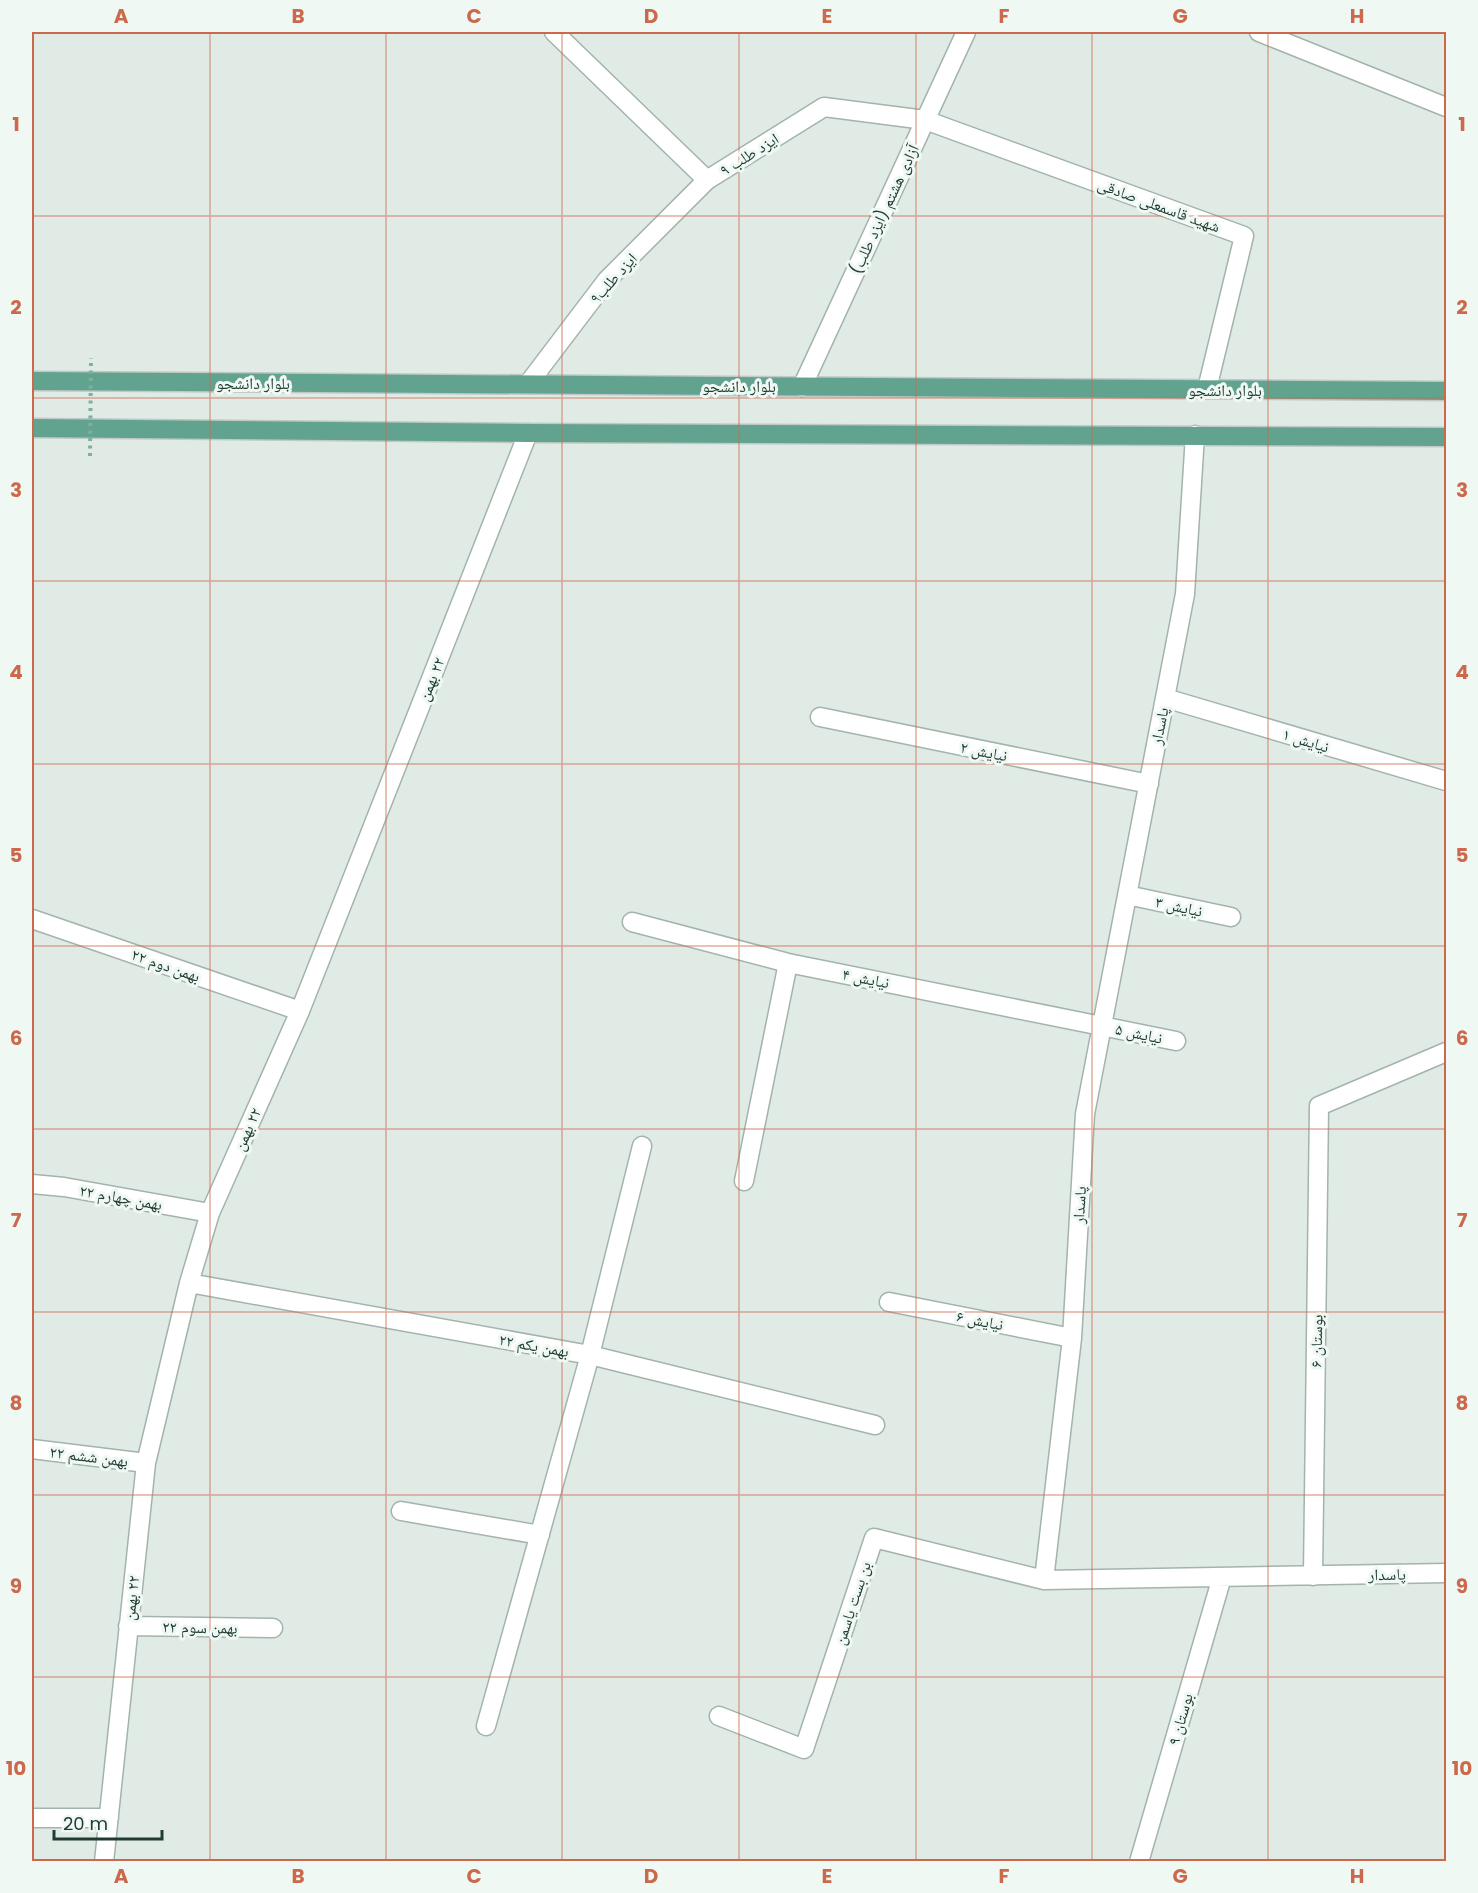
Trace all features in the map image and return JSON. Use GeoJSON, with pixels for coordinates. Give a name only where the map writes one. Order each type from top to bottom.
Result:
{"type":"FeatureCollection","features":[{"type":"Feature","properties":{"kind":"main road","name":"بلوار دانشجو"},"geometry":{"type":"LineString","coordinates":[[32,381],[1446,391]]}},
{"type":"Feature","properties":{"kind":"main road"},"geometry":{"type":"LineString","coordinates":[[32,428],[528,433],[1446,437]]}},
{"type":"Feature","properties":{"kind":"street","name":"ایزد طلب ۹"},"geometry":{"type":"LineString","coordinates":[[554,32],[707,180],[824,106],[925,120]]}},
{"type":"Feature","properties":{"kind":"street","name":"آزادی هشتم (ایزد طلب)"},"geometry":{"type":"LineString","coordinates":[[802,387],[966,32]]}},
{"type":"Feature","properties":{"kind":"street"},"geometry":{"type":"LineString","coordinates":[[1259,32],[1446,107]]}},
{"type":"Feature","properties":{"kind":"street","name":"شهید قاسمعلی صادقی"},"geometry":{"type":"LineString","coordinates":[[925,120],[1244,236],[1207,389]]}},
{"type":"Feature","properties":{"kind":"street","name":"ایزد طلب۹"},"geometry":{"type":"LineString","coordinates":[[528,384],[607,280],[707,180]]}},
{"type":"Feature","properties":{"kind":"street","name":"٢٢ بهمن"},"geometry":{"type":"LineString","coordinates":[[104,1862],[146,1463],[189,1282],[210,1213],[300,1011],[528,433]]}},
{"type":"Feature","properties":{"kind":"street","name":"پاسدار"},"geometry":{"type":"LineString","coordinates":[[1195,435],[1185,594],[1085,1114],[1072,1338],[1044,1580],[1446,1573]]}},
{"type":"Feature","properties":{"kind":"street","name":"نیایش ۱"},"geometry":{"type":"LineString","coordinates":[[1165,698],[1446,782]]}},
{"type":"Feature","properties":{"kind":"street","name":"نیایش ۲"},"geometry":{"type":"LineString","coordinates":[[820,717],[1149,784]]}},
{"type":"Feature","properties":{"kind":"street","name":"نیایش ۳"},"geometry":{"type":"LineString","coordinates":[[1127,895],[1231,917]]}},
{"type":"Feature","properties":{"kind":"street","name":"۲۲ بهمن دوم"},"geometry":{"type":"LineString","coordinates":[[32,918],[300,1011]]}},
{"type":"Feature","properties":{"kind":"street","name":"نیایش ۴"},"geometry":{"type":"LineString","coordinates":[[632,922],[788,963],[1102,1025]]}},
{"type":"Feature","properties":{"kind":"street"},"geometry":{"type":"LineString","coordinates":[[744,1181],[788,963]]}},
{"type":"Feature","properties":{"kind":"street","name":"نیایش ۵"},"geometry":{"type":"LineString","coordinates":[[1102,1025],[1176,1041]]}},
{"type":"Feature","properties":{"kind":"street","name":"بوستان ۶"},"geometry":{"type":"LineString","coordinates":[[1313,1576],[1319,1106],[1446,1052]]}},
{"type":"Feature","properties":{"kind":"street"},"geometry":{"type":"LineString","coordinates":[[486,1726],[590,1355],[642,1146]]}},
{"type":"Feature","properties":{"kind":"street","name":"۲۲ بهمن چهارم"},"geometry":{"type":"LineString","coordinates":[[32,1184],[64,1187],[210,1213]]}},
{"type":"Feature","properties":{"kind":"street","name":"۲۲ بهمن یکم"},"geometry":{"type":"LineString","coordinates":[[189,1282],[590,1355],[875,1425]]}},
{"type":"Feature","properties":{"kind":"street","name":"نیایش ۶"},"geometry":{"type":"LineString","coordinates":[[889,1302],[1072,1338]]}},
{"type":"Feature","properties":{"kind":"street","name":"۲۲ بهمن ششم"},"geometry":{"type":"LineString","coordinates":[[32,1449],[146,1463]]}},
{"type":"Feature","properties":{"kind":"street"},"geometry":{"type":"LineString","coordinates":[[401,1510],[540,1534]]}},
{"type":"Feature","properties":{"kind":"street","name":"بن بست یاسمن"},"geometry":{"type":"LineString","coordinates":[[719,1716],[804,1749],[874,1538],[1044,1580]]}},
{"type":"Feature","properties":{"kind":"street","name":"بوستان ۹"},"geometry":{"type":"LineString","coordinates":[[1139,1862],[1222,1577]]}},
{"type":"Feature","properties":{"kind":"street","name":"۲۲ بهمن سوم"},"geometry":{"type":"LineString","coordinates":[[128,1626],[273,1628]]}},
{"type":"Feature","properties":{"kind":"street"},"geometry":{"type":"LineString","coordinates":[[32,1818],[109,1818]]}},
{"type":"Feature","properties":{"kind":"path"},"geometry":{"type":"LineString","coordinates":[[90,456],[91,358]]}}]}
